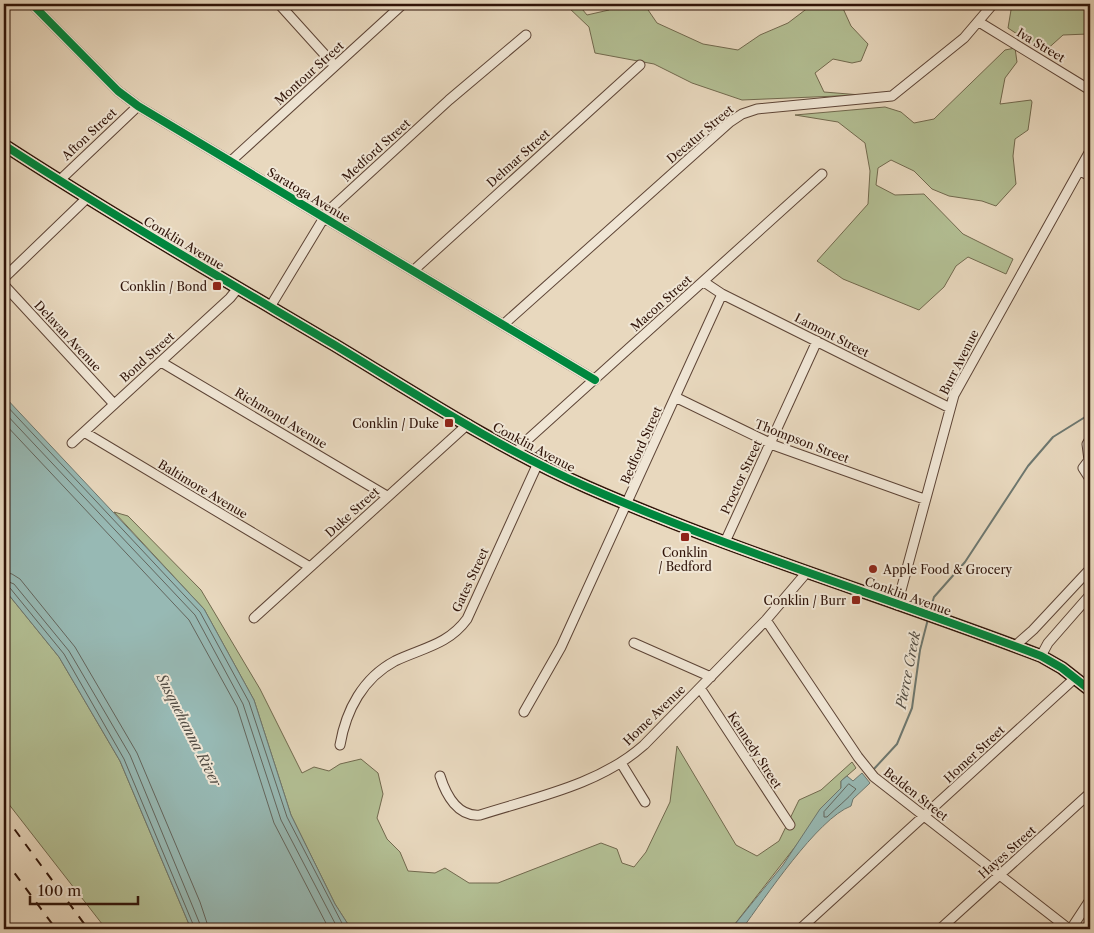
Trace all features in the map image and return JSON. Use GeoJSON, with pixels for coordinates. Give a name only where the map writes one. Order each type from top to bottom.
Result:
{"type":"FeatureCollection","features":[{"type":"Feature","properties":{"kind":"main road","name":"Conklin Avenue"},"geometry":{"type":"LineString","coordinates":[[4,145],[87,198],[238,288],[468,424],[538,463],[627,504],[725,542],[1041,656],[1090,690]]}},
{"type":"Feature","properties":{"kind":"street","name":"Saratoga Avenue"},"geometry":{"type":"LineString","coordinates":[[32,4],[118,91],[138,106],[595,380]]}},
{"type":"Feature","properties":{"kind":"street"},"geometry":{"type":"LineString","coordinates":[[279,4],[335,66]]}},
{"type":"Feature","properties":{"kind":"street","name":"Montour Street"},"geometry":{"type":"LineString","coordinates":[[231,161],[403,4]]}},
{"type":"Feature","properties":{"kind":"street","name":"Decatur Street"},"geometry":{"type":"LineString","coordinates":[[504,324],[730,122],[742,114],[757,109],[892,96],[964,38],[992,4]]}},
{"type":"Feature","properties":{"kind":"street","name":"Iva Street"},"geometry":{"type":"LineString","coordinates":[[978,22],[1090,90]]}},
{"type":"Feature","properties":{"kind":"street","name":"Medford Street"},"geometry":{"type":"LineString","coordinates":[[270,307],[324,217],[450,100],[526,35]]}},
{"type":"Feature","properties":{"kind":"street","name":"Delmar Street"},"geometry":{"type":"LineString","coordinates":[[414,270],[640,65]]}},
{"type":"Feature","properties":{"kind":"street","name":"Afton Street"},"geometry":{"type":"LineString","coordinates":[[59,180],[138,106]]}},
{"type":"Feature","properties":{"kind":"street","name":"Burr Avenue"},"geometry":{"type":"LineString","coordinates":[[897,605],[950,408],[972,360],[1090,151]]}},
{"type":"Feature","properties":{"kind":"street"},"geometry":{"type":"LineString","coordinates":[[1080,171],[1090,176]]}},
{"type":"Feature","properties":{"kind":"street","name":"Macon Street"},"geometry":{"type":"LineString","coordinates":[[517,452],[525,442],[822,174]]}},
{"type":"Feature","properties":{"kind":"street"},"geometry":{"type":"LineString","coordinates":[[4,278],[87,198]]}},
{"type":"Feature","properties":{"kind":"street","name":"Lamont Street"},"geometry":{"type":"LineString","coordinates":[[704,282],[722,294],[950,408]]}},
{"type":"Feature","properties":{"kind":"street","name":"Delavan Avenue"},"geometry":{"type":"LineString","coordinates":[[4,286],[114,404]]}},
{"type":"Feature","properties":{"kind":"street","name":"Bond Street"},"geometry":{"type":"LineString","coordinates":[[72,443],[230,298],[238,288]]}},
{"type":"Feature","properties":{"kind":"street","name":"Bedford Street"},"geometry":{"type":"LineString","coordinates":[[524,712],[559,652],[722,294]]}},
{"type":"Feature","properties":{"kind":"street","name":"Proctor Street"},"geometry":{"type":"LineString","coordinates":[[725,542],[817,341]]}},
{"type":"Feature","properties":{"kind":"street","name":"Richmond Avenue"},"geometry":{"type":"LineString","coordinates":[[161,362],[388,496]]}},
{"type":"Feature","properties":{"kind":"street","name":"Thompson Street"},"geometry":{"type":"LineString","coordinates":[[675,396],[770,444],[924,499]]}},
{"type":"Feature","properties":{"kind":"street","name":"Duke Street"},"geometry":{"type":"LineString","coordinates":[[254,618],[468,424]]}},
{"type":"Feature","properties":{"kind":"street","name":"Baltimore Avenue"},"geometry":{"type":"LineString","coordinates":[[84,432],[310,567]]}},
{"type":"Feature","properties":{"kind":"street"},"geometry":{"type":"LineString","coordinates":[[1090,439],[1087,444],[1090,460],[1084,464],[1083,468],[1090,479]]}},
{"type":"Feature","properties":{"kind":"street","name":"Gates Street"},"geometry":{"type":"LineString","coordinates":[[340,745],[347,716],[353,703],[367,684],[396,661],[440,644],[461,628],[467,619],[538,463]]}},
{"type":"Feature","properties":{"kind":"street"},"geometry":{"type":"LineString","coordinates":[[1015,646],[1090,569]]}},
{"type":"Feature","properties":{"kind":"street","name":"Home Avenue"},"geometry":{"type":"LineString","coordinates":[[440,776],[447,794],[459,808],[470,816],[480,815],[569,787],[621,763],[644,745],[711,677],[766,620],[807,572]]}},
{"type":"Feature","properties":{"kind":"street"},"geometry":{"type":"LineString","coordinates":[[1041,656],[1048,642],[1090,595]]}},
{"type":"Feature","properties":{"kind":"street","name":"Belden Street"},"geometry":{"type":"LineString","coordinates":[[766,620],[862,763],[874,777],[1070,929]]}},
{"type":"Feature","properties":{"kind":"street"},"geometry":{"type":"LineString","coordinates":[[634,643],[711,677]]}},
{"type":"Feature","properties":{"kind":"street","name":"Homer Street"},"geometry":{"type":"LineString","coordinates":[[800,929],[1075,678]]}},
{"type":"Feature","properties":{"kind":"street","name":"Kennedy Street"},"geometry":{"type":"LineString","coordinates":[[700,688],[790,825]]}},
{"type":"Feature","properties":{"kind":"street"},"geometry":{"type":"LineString","coordinates":[[621,763],[644,802]]}},
{"type":"Feature","properties":{"kind":"street","name":"Hayes Street"},"geometry":{"type":"LineString","coordinates":[[940,929],[1090,793]]}},
{"type":"Feature","properties":{"kind":"street"},"geometry":{"type":"LineString","coordinates":[[1070,929],[1090,900]]}},
{"type":"Feature","properties":{"kind":"green space"},"geometry":{"type":"Polygon","coordinates":[[[543,4],[578,4],[587,15],[609,10],[616,4],[644,4],[657,23],[703,44],[738,50],[760,35],[788,23],[813,4],[841,4],[851,26],[868,44],[861,61],[852,63],[833,59],[815,73],[824,92],[861,95],[742,100],[692,83],[654,64],[595,53],[589,27],[568,7],[551,9],[543,4]]]}},
{"type":"Feature","properties":{"kind":"green space"},"geometry":{"type":"Polygon","coordinates":[[[1012,4],[1090,4],[1090,28],[1088,34],[1063,35],[1044,52],[1008,28],[1012,4]]]}},
{"type":"Feature","properties":{"kind":"green space"},"geometry":{"type":"Polygon","coordinates":[[[1015,48],[1017,62],[1005,78],[1000,104],[1031,100],[1032,102],[1028,130],[1015,139],[1013,156],[1016,184],[996,206],[982,201],[949,196],[932,189],[914,171],[891,160],[878,168],[876,185],[895,195],[924,194],[963,234],[1013,259],[1006,274],[968,257],[956,266],[944,287],[919,310],[843,279],[817,261],[868,204],[870,171],[865,143],[838,122],[795,115],[885,107],[901,112],[914,123],[934,119],[1005,50],[1015,48]]]}},
{"type":"Feature","properties":{"kind":"green space"},"geometry":{"type":"Polygon","coordinates":[[[114,512],[128,516],[201,590],[260,689],[302,773],[314,767],[329,771],[340,764],[361,759],[378,773],[383,794],[377,818],[387,839],[400,852],[408,871],[435,873],[445,868],[469,883],[498,883],[601,843],[617,849],[622,863],[634,867],[646,852],[670,802],[677,746],[736,845],[757,856],[779,841],[799,800],[821,790],[852,762],[856,768],[841,781],[841,788],[731,929],[351,929],[335,904],[291,815],[254,700],[204,609],[114,512]]]}},
{"type":"Feature","properties":{"kind":"green space"},"geometry":{"type":"Polygon","coordinates":[[[4,589],[59,657],[120,761],[191,929],[106,929],[4,798],[4,589]]]}},
{"type":"Feature","properties":{"kind":"water","name":"Susquehanna River"},"geometry":{"type":"Polygon","coordinates":[[[4,396],[204,609],[254,700],[291,815],[335,904],[351,929],[191,929],[120,761],[59,657],[4,589],[4,396]]]}},
{"type":"Feature","properties":{"kind":"water"},"geometry":{"type":"Polygon","coordinates":[[[862,773],[870,783],[853,799],[851,806],[837,814],[808,842],[742,929],[731,929],[783,865],[820,809],[841,788],[841,781],[847,776],[853,781],[862,773]]]}},
{"type":"Feature","properties":{"kind":"waterway","name":"Pierce Creek"},"geometry":{"type":"LineString","coordinates":[[930,610],[934,597],[965,562],[1028,466],[1053,437],[1090,414]]}},
{"type":"Feature","properties":{"kind":"waterway","name":"Pierce Creek"},"geometry":{"type":"LineString","coordinates":[[873,770],[897,744],[912,708],[920,650],[928,619]]}},
{"type":"Feature","properties":{"kind":"railway"},"geometry":{"type":"LineString","coordinates":[[4,815],[88,929]]}},
{"type":"Feature","properties":{"kind":"railway"},"geometry":{"type":"LineString","coordinates":[[4,859],[56,929]]}},
{"type":"Feature","properties":{"kind":"cycle path"},"geometry":{"type":"LineString","coordinates":[[32,4],[118,91],[138,106],[595,380]]}},
{"type":"Feature","properties":{"kind":"cycle path"},"geometry":{"type":"LineString","coordinates":[[4,145],[127,222],[458,420],[554,472],[699,533],[1041,656],[1062,668],[1090,690]]}},
{"type":"Feature","properties":{"kind":"place","name":"Conklin / Bond"},"geometry":{"type":"Point","coordinates":[217,286]}},
{"type":"Feature","properties":{"kind":"place","name":"Conklin / Duke"},"geometry":{"type":"Point","coordinates":[449,423]}},
{"type":"Feature","properties":{"kind":"place","name":"Conklin / Bedford"},"geometry":{"type":"Point","coordinates":[685,537]}},
{"type":"Feature","properties":{"kind":"place","name":"Apple Food & Grocery"},"geometry":{"type":"Point","coordinates":[873,569]}},
{"type":"Feature","properties":{"kind":"place","name":"Conklin / Burr"},"geometry":{"type":"Point","coordinates":[856,600]}}]}
